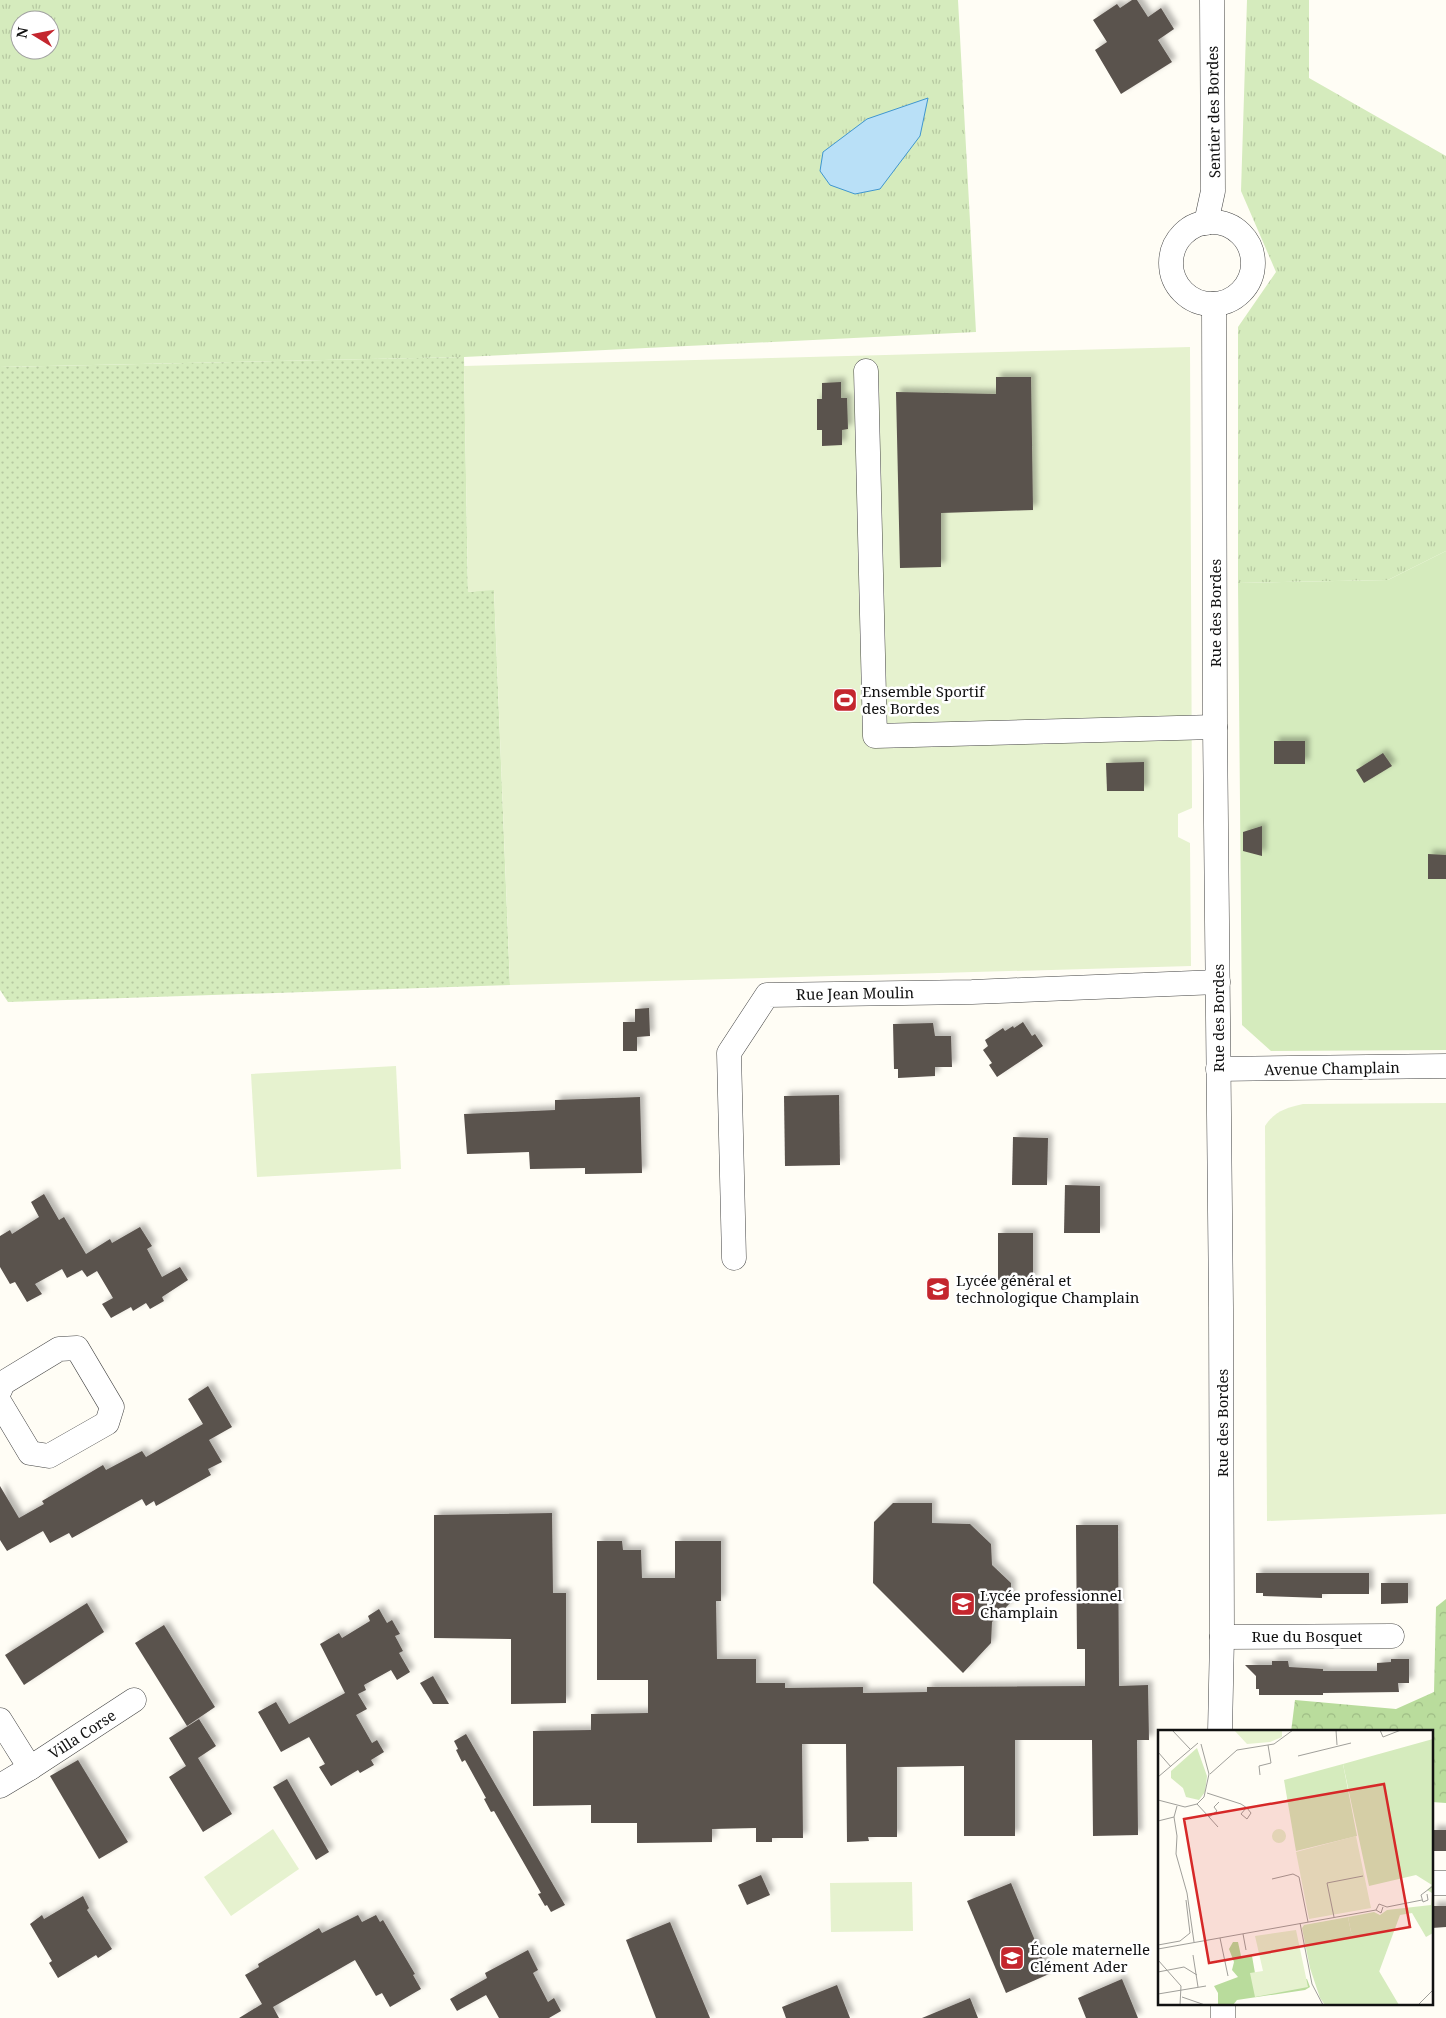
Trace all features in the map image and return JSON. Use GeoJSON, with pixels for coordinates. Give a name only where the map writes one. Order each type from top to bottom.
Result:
{"type":"FeatureCollection","features":[{"type":"Feature","properties":{"kind":"street","name":"Sentier des Bordes"},"geometry":{"type":"LineString","coordinates":[[1206,223],[1214,191],[1212,0]]}},
{"type":"Feature","properties":{"kind":"street"},"geometry":{"type":"LineString","coordinates":[[1206,223],[1220,223],[1233,228],[1243,237],[1252,258],[1252,273],[1247,284],[1233,298],[1214,304],[1199,302],[1186,295],[1176,283],[1171,260],[1175,246],[1183,234],[1192,227],[1206,223]]}},
{"type":"Feature","properties":{"kind":"street","name":"Rue des Bordes"},"geometry":{"type":"LineString","coordinates":[[1214,304],[1215,727],[1222,1307],[1222,1637],[1220,1730]]}},
{"type":"Feature","properties":{"kind":"street"},"geometry":{"type":"LineString","coordinates":[[866,371],[875,736],[1215,727]]}},
{"type":"Feature","properties":{"kind":"street","name":"Rue Jean Moulin"},"geometry":{"type":"LineString","coordinates":[[734,1258],[729,1053],[767,996],[972,992],[1218,982]]}},
{"type":"Feature","properties":{"kind":"street","name":"Avenue Champlain"},"geometry":{"type":"LineString","coordinates":[[1218,1069],[1446,1066]]}},
{"type":"Feature","properties":{"kind":"street"},"geometry":{"type":"LineString","coordinates":[[0,1390],[3,1383],[59,1349],[77,1348],[112,1406],[107,1423],[49,1456],[30,1453],[0,1403]]}},
{"type":"Feature","properties":{"kind":"street","name":"Rue du Bosquet"},"geometry":{"type":"LineString","coordinates":[[1222,1637],[1392,1636]]}},
{"type":"Feature","properties":{"kind":"street","name":"Villa Corse"},"geometry":{"type":"LineString","coordinates":[[0,1786],[134,1700]]}},
{"type":"Feature","properties":{"kind":"street"},"geometry":{"type":"LineString","coordinates":[[0,1720],[30,1768]]}},
{"type":"Feature","properties":{"kind":"green space"},"geometry":{"type":"Polygon","coordinates":[[[0,0],[958,0],[976,332],[464,357],[0,367],[0,0]]]}},
{"type":"Feature","properties":{"kind":"green space"},"geometry":{"type":"Polygon","coordinates":[[[1247,0],[1309,0],[1309,78],[1446,156],[1446,551],[1388,580],[1238,583],[1238,327],[1276,272],[1241,191],[1247,0]]]}},
{"type":"Feature","properties":{"kind":"green space","name":"Ensemble Sportif des Bordes"},"geometry":{"type":"Polygon","coordinates":[[[1190,347],[1192,808],[1178,814],[1178,837],[1190,843],[1191,966],[510,985],[494,590],[468,592],[464,366],[1190,347]]]}},
{"type":"Feature","properties":{"kind":"green space"},"geometry":{"type":"Polygon","coordinates":[[[464,357],[468,592],[494,589],[510,985],[8,1002],[0,990],[0,367],[464,357]]]}},
{"type":"Feature","properties":{"kind":"green space"},"geometry":{"type":"Polygon","coordinates":[[[1446,551],[1446,1050],[1271,1051],[1242,1025],[1238,583],[1388,580],[1446,551]]]}},
{"type":"Feature","properties":{"kind":"green space"},"geometry":{"type":"Polygon","coordinates":[[[396,1066],[401,1169],[257,1177],[251,1074],[396,1066]]]}},
{"type":"Feature","properties":{"kind":"green space"},"geometry":{"type":"Polygon","coordinates":[[[1446,1103],[1446,1514],[1267,1521],[1265,1126],[1281,1111],[1303,1104],[1446,1103]]]}},
{"type":"Feature","properties":{"kind":"green space"},"geometry":{"type":"Polygon","coordinates":[[[1446,1599],[1446,1803],[1434,1802],[1434,1730],[1291,1730],[1295,1700],[1396,1709],[1434,1692],[1436,1607],[1446,1599]]]}},
{"type":"Feature","properties":{"kind":"green space"},"geometry":{"type":"Polygon","coordinates":[[[273,1829],[299,1869],[231,1916],[204,1877],[273,1829]]]}},
{"type":"Feature","properties":{"kind":"green space"},"geometry":{"type":"Polygon","coordinates":[[[912,1882],[913,1931],[831,1932],[830,1883],[912,1882]]]}},
{"type":"Feature","properties":{"kind":"water"},"geometry":{"type":"Polygon","coordinates":[[[928,98],[920,136],[880,189],[855,194],[830,185],[820,171],[823,152],[867,119],[928,98]]]}},
{"type":"Feature","properties":{"kind":"building"},"geometry":{"type":"Polygon","coordinates":[[[1132,0],[1137,0],[1148,17],[1161,8],[1174,29],[1158,40],[1172,62],[1121,94],[1095,50],[1107,42],[1093,20],[1117,4],[1120,8],[1132,0]]]}},
{"type":"Feature","properties":{"kind":"building"},"geometry":{"type":"Polygon","coordinates":[[[996,377],[1031,377],[1033,510],[941,513],[941,567],[900,568],[896,392],[996,394],[996,377]]]}},
{"type":"Feature","properties":{"kind":"building"},"geometry":{"type":"Polygon","coordinates":[[[841,382],[841,398],[847,398],[848,429],[842,430],[842,445],[822,446],[822,430],[817,430],[817,399],[822,399],[822,383],[841,382]]]}},
{"type":"Feature","properties":{"kind":"building"},"geometry":{"type":"Polygon","coordinates":[[[1274,741],[1305,741],[1305,764],[1274,764],[1274,741]]]}},
{"type":"Feature","properties":{"kind":"building"},"geometry":{"type":"Polygon","coordinates":[[[1383,753],[1392,766],[1364,783],[1356,770],[1383,753]]]}},
{"type":"Feature","properties":{"kind":"building"},"geometry":{"type":"Polygon","coordinates":[[[1144,762],[1144,791],[1107,791],[1106,763],[1144,762]]]}},
{"type":"Feature","properties":{"kind":"building"},"geometry":{"type":"Polygon","coordinates":[[[1262,826],[1262,856],[1243,851],[1243,832],[1262,826]]]}},
{"type":"Feature","properties":{"kind":"building"},"geometry":{"type":"Polygon","coordinates":[[[1428,854],[1446,855],[1446,879],[1428,879],[1428,854]]]}},
{"type":"Feature","properties":{"kind":"building"},"geometry":{"type":"Polygon","coordinates":[[[649,1008],[650,1036],[637,1037],[637,1051],[623,1051],[623,1022],[635,1022],[635,1009],[649,1008]]]}},
{"type":"Feature","properties":{"kind":"building"},"geometry":{"type":"Polygon","coordinates":[[[1023,1022],[1032,1036],[1035,1034],[1043,1046],[997,1077],[989,1065],[992,1063],[983,1050],[988,1046],[985,1040],[1003,1028],[1005,1031],[1023,1022]]]}},
{"type":"Feature","properties":{"kind":"building"},"geometry":{"type":"Polygon","coordinates":[[[933,1023],[935,1036],[951,1036],[952,1067],[935,1067],[935,1076],[898,1078],[898,1069],[894,1069],[893,1024],[933,1023]]]}},
{"type":"Feature","properties":{"kind":"building"},"geometry":{"type":"Polygon","coordinates":[[[839,1095],[840,1165],[785,1166],[784,1096],[839,1095]]]}},
{"type":"Feature","properties":{"kind":"building"},"geometry":{"type":"Polygon","coordinates":[[[640,1097],[642,1173],[585,1174],[585,1168],[530,1169],[529,1152],[467,1154],[464,1114],[555,1110],[555,1100],[640,1097]]]}},
{"type":"Feature","properties":{"kind":"building"},"geometry":{"type":"Polygon","coordinates":[[[1013,1137],[1048,1138],[1047,1185],[1012,1185],[1013,1137]]]}},
{"type":"Feature","properties":{"kind":"building"},"geometry":{"type":"Polygon","coordinates":[[[1065,1185],[1100,1186],[1100,1233],[1064,1233],[1065,1185]]]}},
{"type":"Feature","properties":{"kind":"building"},"geometry":{"type":"Polygon","coordinates":[[[44,1194],[59,1220],[64,1217],[86,1254],[110,1239],[112,1243],[140,1227],[152,1246],[147,1249],[162,1277],[180,1267],[188,1280],[162,1297],[164,1301],[150,1309],[146,1303],[133,1311],[131,1307],[111,1318],[102,1304],[113,1298],[97,1271],[87,1277],[82,1270],[67,1278],[62,1269],[35,1284],[42,1294],[27,1302],[15,1282],[10,1284],[0,1267],[0,1236],[10,1230],[12,1234],[39,1217],[31,1202],[44,1194]]]}},
{"type":"Feature","properties":{"kind":"building"},"geometry":{"type":"Polygon","coordinates":[[[998,1233],[1033,1233],[1033,1281],[998,1280],[998,1233]]]}},
{"type":"Feature","properties":{"kind":"building"},"geometry":{"type":"Polygon","coordinates":[[[208,1386],[232,1427],[209,1440],[222,1462],[208,1469],[211,1475],[156,1506],[154,1501],[146,1506],[142,1499],[72,1538],[69,1533],[50,1543],[43,1531],[7,1551],[0,1540],[0,1486],[19,1518],[44,1504],[42,1501],[103,1465],[106,1470],[142,1451],[146,1457],[203,1424],[188,1399],[208,1386]]]}},
{"type":"Feature","properties":{"kind":"building"},"geometry":{"type":"Polygon","coordinates":[[[893,1503],[932,1503],[932,1523],[970,1524],[991,1544],[992,1565],[1011,1583],[1011,1602],[992,1622],[991,1643],[963,1673],[873,1583],[874,1522],[893,1503]]]}},
{"type":"Feature","properties":{"kind":"building"},"geometry":{"type":"Polygon","coordinates":[[[552,1513],[553,1593],[566,1593],[566,1703],[511,1704],[511,1639],[434,1638],[434,1515],[552,1513]]]}},
{"type":"Feature","properties":{"kind":"building"},"geometry":{"type":"Polygon","coordinates":[[[1076,1525],[1118,1525],[1119,1686],[1148,1685],[1149,1740],[1137,1740],[1138,1835],[1093,1836],[1092,1740],[1015,1740],[1015,1836],[964,1836],[964,1766],[897,1767],[897,1837],[868,1837],[869,1841],[847,1842],[846,1744],[802,1744],[803,1838],[772,1838],[772,1842],[756,1842],[756,1828],[712,1829],[712,1842],[637,1843],[637,1823],[591,1823],[591,1805],[533,1806],[533,1731],[591,1730],[591,1714],[648,1713],[648,1680],[597,1680],[597,1541],[622,1541],[623,1550],[641,1550],[642,1578],[675,1578],[675,1541],[721,1541],[721,1601],[716,1601],[717,1659],[756,1659],[756,1683],[785,1683],[785,1688],[863,1687],[863,1693],[927,1692],[927,1687],[1085,1686],[1085,1649],[1077,1649],[1076,1525]]]}},
{"type":"Feature","properties":{"kind":"building"},"geometry":{"type":"Polygon","coordinates":[[[1256,1573],[1369,1573],[1369,1594],[1322,1594],[1322,1598],[1263,1596],[1263,1593],[1256,1593],[1256,1573]]]}},
{"type":"Feature","properties":{"kind":"building"},"geometry":{"type":"Polygon","coordinates":[[[1381,1583],[1408,1583],[1408,1603],[1381,1604],[1381,1583]]]}},
{"type":"Feature","properties":{"kind":"building"},"geometry":{"type":"Polygon","coordinates":[[[87,1603],[104,1632],[24,1685],[5,1655],[87,1603]]]}},
{"type":"Feature","properties":{"kind":"building"},"geometry":{"type":"Polygon","coordinates":[[[379,1609],[387,1623],[392,1620],[400,1634],[395,1636],[403,1651],[399,1653],[410,1672],[397,1680],[391,1670],[364,1685],[366,1690],[358,1694],[367,1709],[356,1715],[372,1743],[377,1740],[384,1752],[371,1760],[374,1765],[360,1773],[358,1770],[331,1786],[319,1767],[325,1764],[309,1737],[281,1752],[258,1712],[276,1702],[289,1724],[345,1693],[320,1644],[339,1633],[342,1638],[370,1621],[368,1616],[379,1609]]]}},
{"type":"Feature","properties":{"kind":"building"},"geometry":{"type":"Polygon","coordinates":[[[164,1625],[215,1707],[187,1726],[135,1643],[164,1625]]]}},
{"type":"Feature","properties":{"kind":"building"},"geometry":{"type":"Polygon","coordinates":[[[1391,1659],[1409,1659],[1409,1683],[1398,1683],[1399,1692],[1259,1695],[1259,1689],[1256,1689],[1256,1676],[1245,1665],[1272,1665],[1272,1661],[1288,1661],[1289,1667],[1323,1669],[1323,1671],[1377,1671],[1377,1663],[1391,1662],[1391,1659]]]}},
{"type":"Feature","properties":{"kind":"building"},"geometry":{"type":"Polygon","coordinates":[[[433,1676],[449,1704],[433,1704],[420,1683],[433,1676]]]}},
{"type":"Feature","properties":{"kind":"building"},"geometry":{"type":"Polygon","coordinates":[[[199,1719],[216,1746],[198,1758],[232,1814],[203,1832],[169,1777],[186,1766],[169,1738],[199,1719]]]}},
{"type":"Feature","properties":{"kind":"building"},"geometry":{"type":"Polygon","coordinates":[[[466,1734],[565,1905],[551,1912],[538,1894],[541,1893],[494,1811],[491,1812],[484,1799],[486,1798],[465,1760],[462,1762],[456,1750],[458,1749],[454,1741],[466,1734]]]}},
{"type":"Feature","properties":{"kind":"building"},"geometry":{"type":"Polygon","coordinates":[[[78,1760],[128,1842],[99,1859],[50,1776],[78,1760]]]}},
{"type":"Feature","properties":{"kind":"building"},"geometry":{"type":"Polygon","coordinates":[[[287,1779],[329,1852],[316,1860],[273,1787],[287,1779]]]}},
{"type":"Feature","properties":{"kind":"building"},"geometry":{"type":"Polygon","coordinates":[[[1434,1830],[1446,1830],[1446,1851],[1434,1851],[1434,1830]]]}},
{"type":"Feature","properties":{"kind":"building"},"geometry":{"type":"Polygon","coordinates":[[[761,1875],[770,1895],[747,1905],[738,1885],[761,1875]]]}},
{"type":"Feature","properties":{"kind":"building"},"geometry":{"type":"Polygon","coordinates":[[[1011,1883],[1049,1974],[1006,1993],[967,1901],[1011,1883]]]}},
{"type":"Feature","properties":{"kind":"building"},"geometry":{"type":"Polygon","coordinates":[[[83,1896],[89,1908],[87,1910],[112,1949],[98,1958],[96,1955],[58,1978],[49,1963],[52,1961],[30,1924],[42,1915],[44,1919],[83,1896]]]}},
{"type":"Feature","properties":{"kind":"building"},"geometry":{"type":"Polygon","coordinates":[[[1434,1906],[1446,1906],[1446,1927],[1434,1928],[1434,1906]]]}},
{"type":"Feature","properties":{"kind":"building"},"geometry":{"type":"Polygon","coordinates":[[[358,1915],[362,1922],[376,1915],[380,1922],[383,1920],[415,1974],[413,1975],[421,1989],[390,2007],[382,1993],[376,1996],[355,1960],[273,2007],[279,2018],[239,2018],[262,2004],[245,1975],[259,1967],[258,1964],[319,1928],[322,1933],[358,1915]]]}},
{"type":"Feature","properties":{"kind":"building"},"geometry":{"type":"Polygon","coordinates":[[[670,1922],[710,2018],[656,2018],[626,1940],[670,1922]]]}},
{"type":"Feature","properties":{"kind":"building"},"geometry":{"type":"Polygon","coordinates":[[[528,1950],[538,1970],[533,1973],[548,2002],[554,1998],[561,2011],[549,2018],[499,2018],[486,1995],[457,2011],[450,1999],[487,1978],[485,1973],[528,1950]]]}},
{"type":"Feature","properties":{"kind":"building"},"geometry":{"type":"Polygon","coordinates":[[[1122,1979],[1138,2018],[1086,2018],[1078,1998],[1122,1979]]]}},
{"type":"Feature","properties":{"kind":"building"},"geometry":{"type":"Polygon","coordinates":[[[837,1985],[850,2018],[786,2018],[782,2007],[837,1985]]]}},
{"type":"Feature","properties":{"kind":"building"},"geometry":{"type":"Polygon","coordinates":[[[970,1998],[978,2018],[922,2018],[970,1998]]]}},
{"type":"Feature","properties":{"kind":"place","name":"Ensemble Sportif des Bordes"},"geometry":{"type":"Point","coordinates":[845,700]}},
{"type":"Feature","properties":{"kind":"place","name":"Lycée général et technologique Champlain"},"geometry":{"type":"Point","coordinates":[938,1289]}},
{"type":"Feature","properties":{"kind":"place","name":"Lycée professionnel Champlain"},"geometry":{"type":"Point","coordinates":[963,1604]}},
{"type":"Feature","properties":{"kind":"place","name":"École maternelle Clément Ader"},"geometry":{"type":"Point","coordinates":[1012,1958]}}]}
